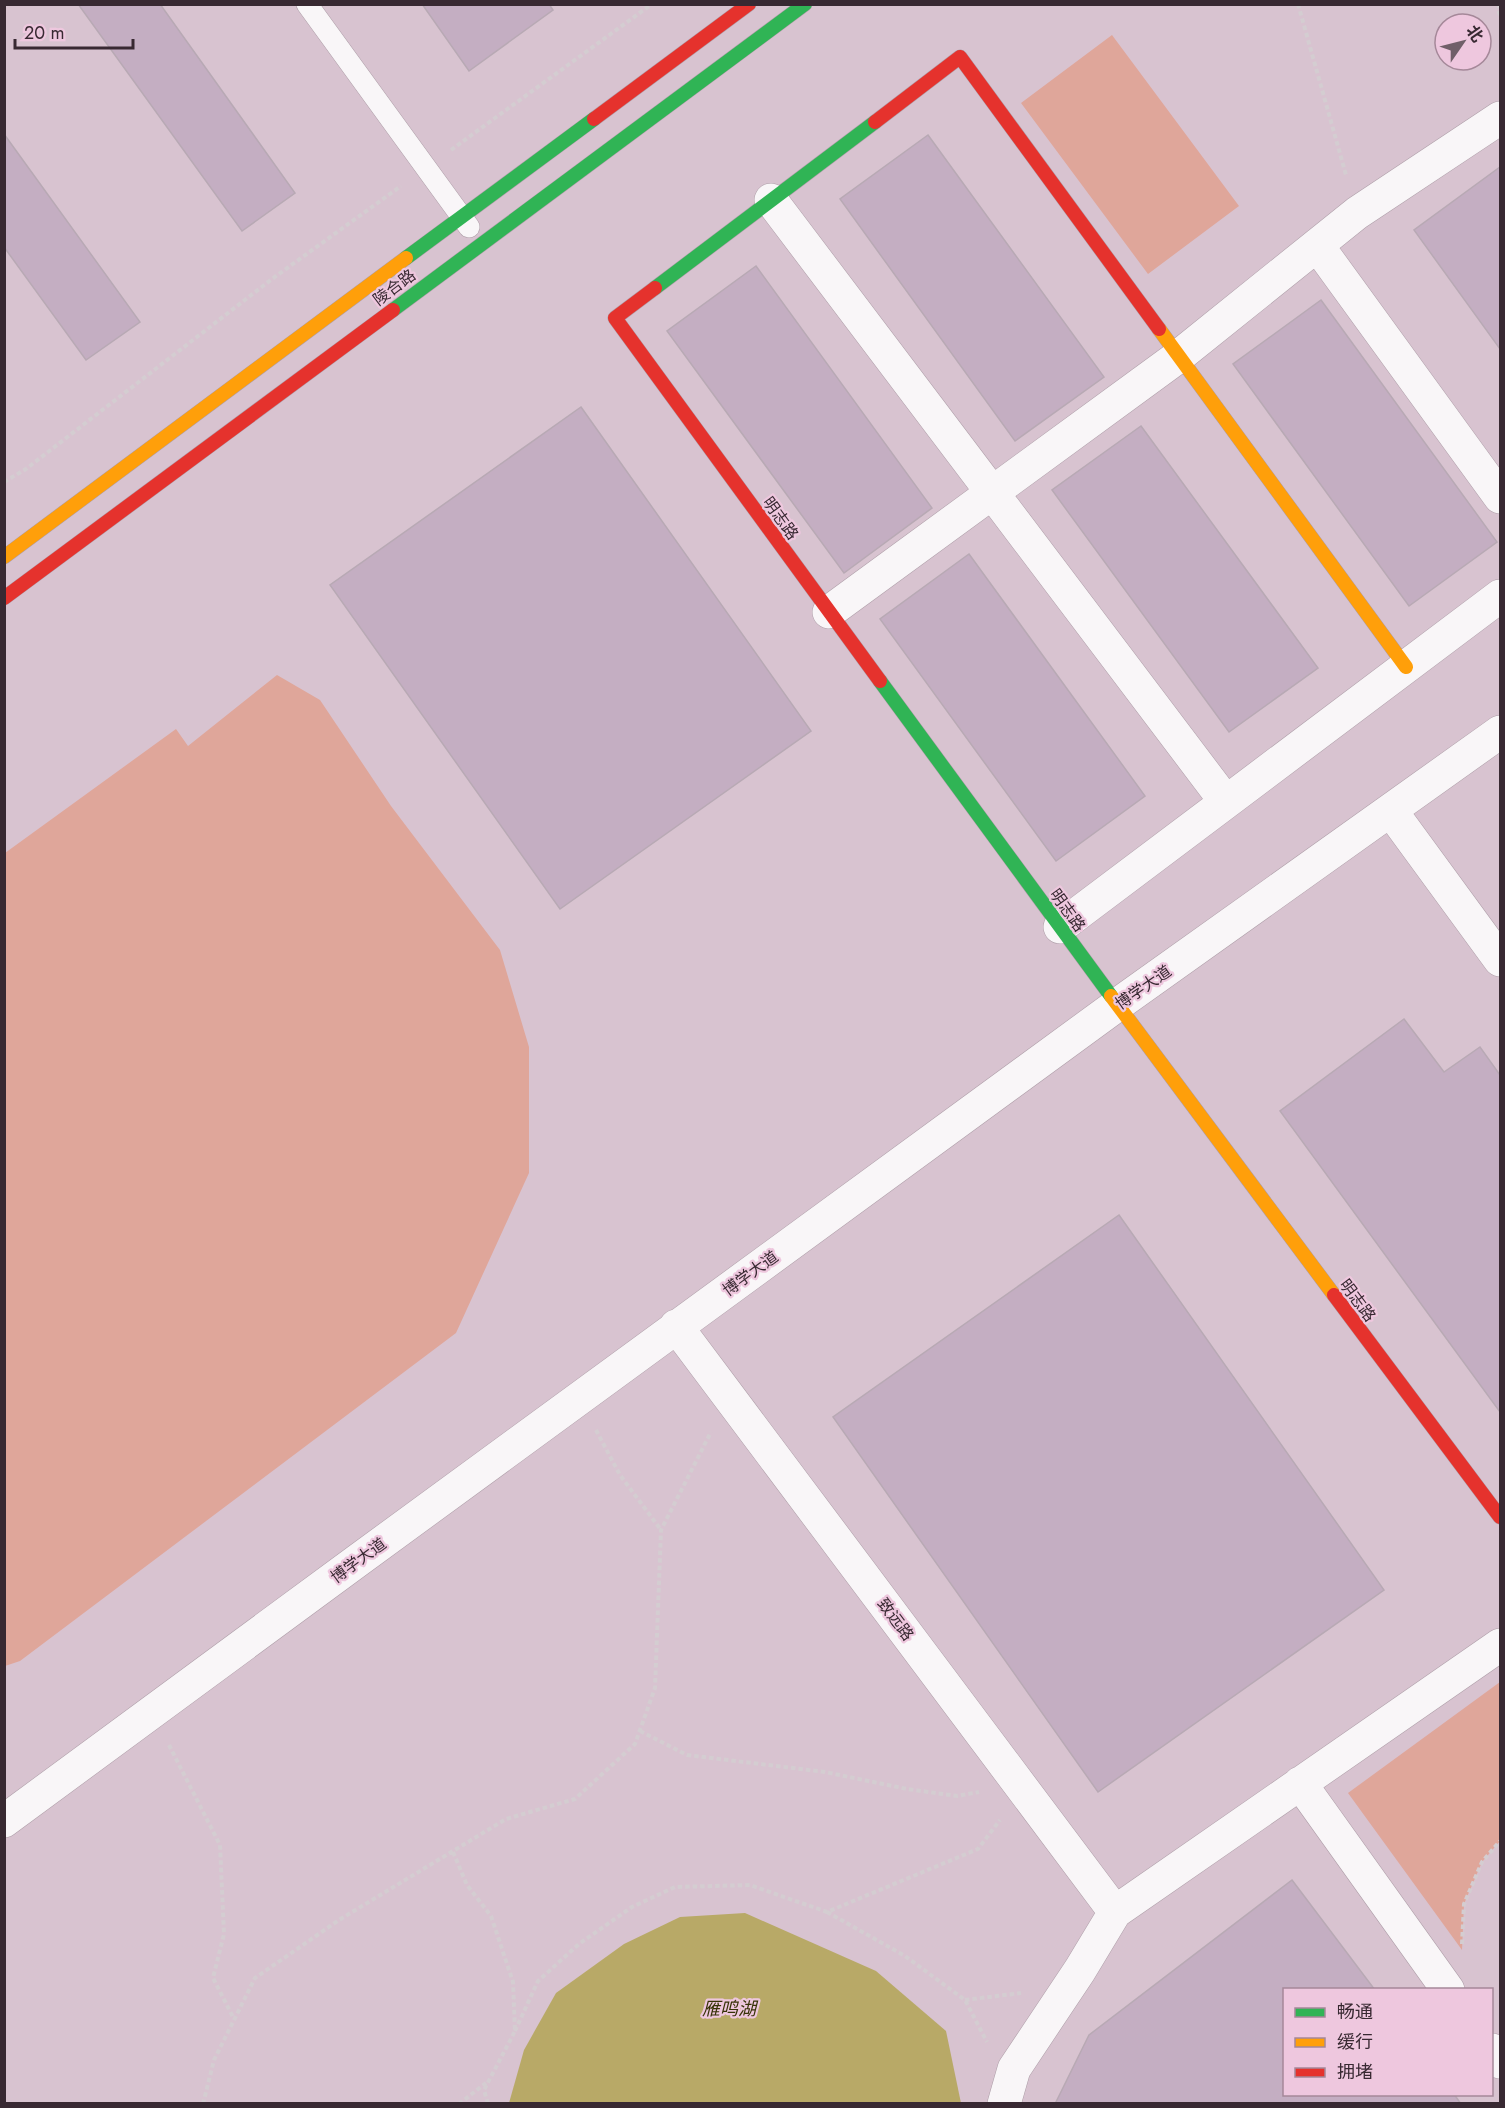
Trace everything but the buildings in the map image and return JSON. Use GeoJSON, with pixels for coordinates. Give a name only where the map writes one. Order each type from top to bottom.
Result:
{"type":"FeatureCollection","features":[{"type":"Feature","properties":{"kind":"street","name":"陵合路"},"geometry":{"type":"LineString","coordinates":[[4,556],[749,4]]}},
{"type":"Feature","properties":{"kind":"street","name":"陵合路"},"geometry":{"type":"LineString","coordinates":[[4,598],[805,4]]}},
{"type":"Feature","properties":{"kind":"street"},"geometry":{"type":"LineString","coordinates":[[1226,802],[771,200],[960,57],[1406,667]]}},
{"type":"Feature","properties":{"kind":"street"},"geometry":{"type":"LineString","coordinates":[[829,612],[1179,356],[1357,213],[1500,118]]}},
{"type":"Feature","properties":{"kind":"street","name":"明志路"},"geometry":{"type":"LineString","coordinates":[[771,200],[615,318],[1117,1005],[1500,1517]]}},
{"type":"Feature","properties":{"kind":"street"},"geometry":{"type":"LineString","coordinates":[[1317,245],[1500,497]]}},
{"type":"Feature","properties":{"kind":"street"},"geometry":{"type":"LineString","coordinates":[[1060,927],[1500,596]]}},
{"type":"Feature","properties":{"kind":"street","name":"博学大道"},"geometry":{"type":"LineString","coordinates":[[4,1821],[676,1326],[1117,1005],[1500,732]]}},
{"type":"Feature","properties":{"kind":"street"},"geometry":{"type":"LineString","coordinates":[[1391,811],[1500,960]]}},
{"type":"Feature","properties":{"kind":"street","name":"致远路"},"geometry":{"type":"LineString","coordinates":[[676,1326],[1115,1912]]}},
{"type":"Feature","properties":{"kind":"street"},"geometry":{"type":"LineString","coordinates":[[1006,2094],[1014,2069],[1080,1970],[1115,1912],[1500,1645]]}},
{"type":"Feature","properties":{"kind":"street"},"geometry":{"type":"LineString","coordinates":[[1300,1783],[1447,1988]]}},
{"type":"Feature","properties":{"kind":"lane"},"geometry":{"type":"LineString","coordinates":[[307,4],[481,243]]}},
{"type":"Feature","properties":{"kind":"path"},"geometry":{"type":"LineString","coordinates":[[4,482],[26,470],[272,279],[652,4]]}},
{"type":"Feature","properties":{"kind":"path"},"geometry":{"type":"LineString","coordinates":[[1298,4],[1357,213]]}},
{"type":"Feature","properties":{"kind":"path"},"geometry":{"type":"LineString","coordinates":[[1495,4],[1500,15]]}},
{"type":"Feature","properties":{"kind":"path"},"geometry":{"type":"LineString","coordinates":[[1498,10],[1500,4]]}},
{"type":"Feature","properties":{"kind":"path"},"geometry":{"type":"LineString","coordinates":[[203,2103],[214,2060],[255,1978],[339,1920],[506,1819],[575,1799],[635,1744],[655,1688],[661,1530],[729,1397]]}},
{"type":"Feature","properties":{"kind":"path"},"geometry":{"type":"LineString","coordinates":[[579,1398],[620,1475],[661,1530]]}},
{"type":"Feature","properties":{"kind":"path"},"geometry":{"type":"LineString","coordinates":[[152,1711],[220,1845],[224,1934],[213,1978],[234,2019]]}},
{"type":"Feature","properties":{"kind":"path"},"geometry":{"type":"LineString","coordinates":[[640,1731],[687,1755],[825,1772],[908,1789],[957,1796],[1021,1786]]}},
{"type":"Feature","properties":{"kind":"path"},"geometry":{"type":"LineString","coordinates":[[827,1912],[978,1849],[1009,1809],[1021,1786]]}},
{"type":"Feature","properties":{"kind":"path"},"geometry":{"type":"LineString","coordinates":[[1462,1950],[1464,1904],[1482,1862],[1500,1841]]}},
{"type":"Feature","properties":{"kind":"path"},"geometry":{"type":"LineString","coordinates":[[453,1852],[467,1885],[491,1916],[513,1982],[515,2031]]}},
{"type":"Feature","properties":{"kind":"path"},"geometry":{"type":"LineString","coordinates":[[488,2103],[484,2090],[538,1981],[579,1944],[632,1907],[675,1887],[750,1885],[827,1912],[905,1956],[965,2000],[1006,2094]]}},
{"type":"Feature","properties":{"kind":"path"},"geometry":{"type":"LineString","coordinates":[[459,2103],[489,2081]]}},
{"type":"Feature","properties":{"kind":"shaded area"},"geometry":{"type":"Polygon","coordinates":[[[1112,35],[1239,206],[1148,274],[1021,103],[1112,35]]]}},
{"type":"Feature","properties":{"kind":"shaded area"},"geometry":{"type":"Polygon","coordinates":[[[277,675],[320,700],[391,806],[500,950],[529,1047],[529,1173],[456,1333],[20,1661],[5,1666],[5,853],[176,729],[188,746],[277,675]]]}},
{"type":"Feature","properties":{"kind":"shaded area"},"geometry":{"type":"Polygon","coordinates":[[[1500,1682],[1500,1841],[1482,1862],[1464,1904],[1462,1950],[1348,1793],[1500,1682]]]}},
{"type":"Feature","properties":{"kind":"water","name":"雁鸣湖"},"geometry":{"type":"Polygon","coordinates":[[[745,1913],[876,1971],[946,2031],[961,2103],[509,2103],[524,2050],[556,1993],[624,1944],[680,1917],[745,1913]]]}},
{"type":"Feature","properties":{"kind":"traffic: fast"},"geometry":{"type":"LineString","coordinates":[[393,310],[805,4]]}},
{"type":"Feature","properties":{"kind":"traffic: fast"},"geometry":{"type":"LineString","coordinates":[[406,258],[594,119]]}},
{"type":"Feature","properties":{"kind":"traffic: fast"},"geometry":{"type":"LineString","coordinates":[[655,288],[875,122]]}},
{"type":"Feature","properties":{"kind":"traffic: fast"},"geometry":{"type":"LineString","coordinates":[[880,681],[1111,996]]}},
{"type":"Feature","properties":{"kind":"traffic: slow"},"geometry":{"type":"LineString","coordinates":[[4,557],[406,258]]}},
{"type":"Feature","properties":{"kind":"traffic: slow"},"geometry":{"type":"LineString","coordinates":[[1159,329],[1406,667]]}},
{"type":"Feature","properties":{"kind":"traffic: slow"},"geometry":{"type":"LineString","coordinates":[[1111,996],[1334,1295]]}},
{"type":"Feature","properties":{"kind":"traffic: jam"},"geometry":{"type":"LineString","coordinates":[[594,119],[749,4]]}},
{"type":"Feature","properties":{"kind":"traffic: jam"},"geometry":{"type":"LineString","coordinates":[[875,122],[960,57],[1159,329]]}},
{"type":"Feature","properties":{"kind":"traffic: jam"},"geometry":{"type":"LineString","coordinates":[[655,288],[615,318],[880,681]]}},
{"type":"Feature","properties":{"kind":"traffic: jam"},"geometry":{"type":"LineString","coordinates":[[4,598],[393,310]]}},
{"type":"Feature","properties":{"kind":"traffic: jam"},"geometry":{"type":"LineString","coordinates":[[1334,1295],[1500,1517]]}}]}
